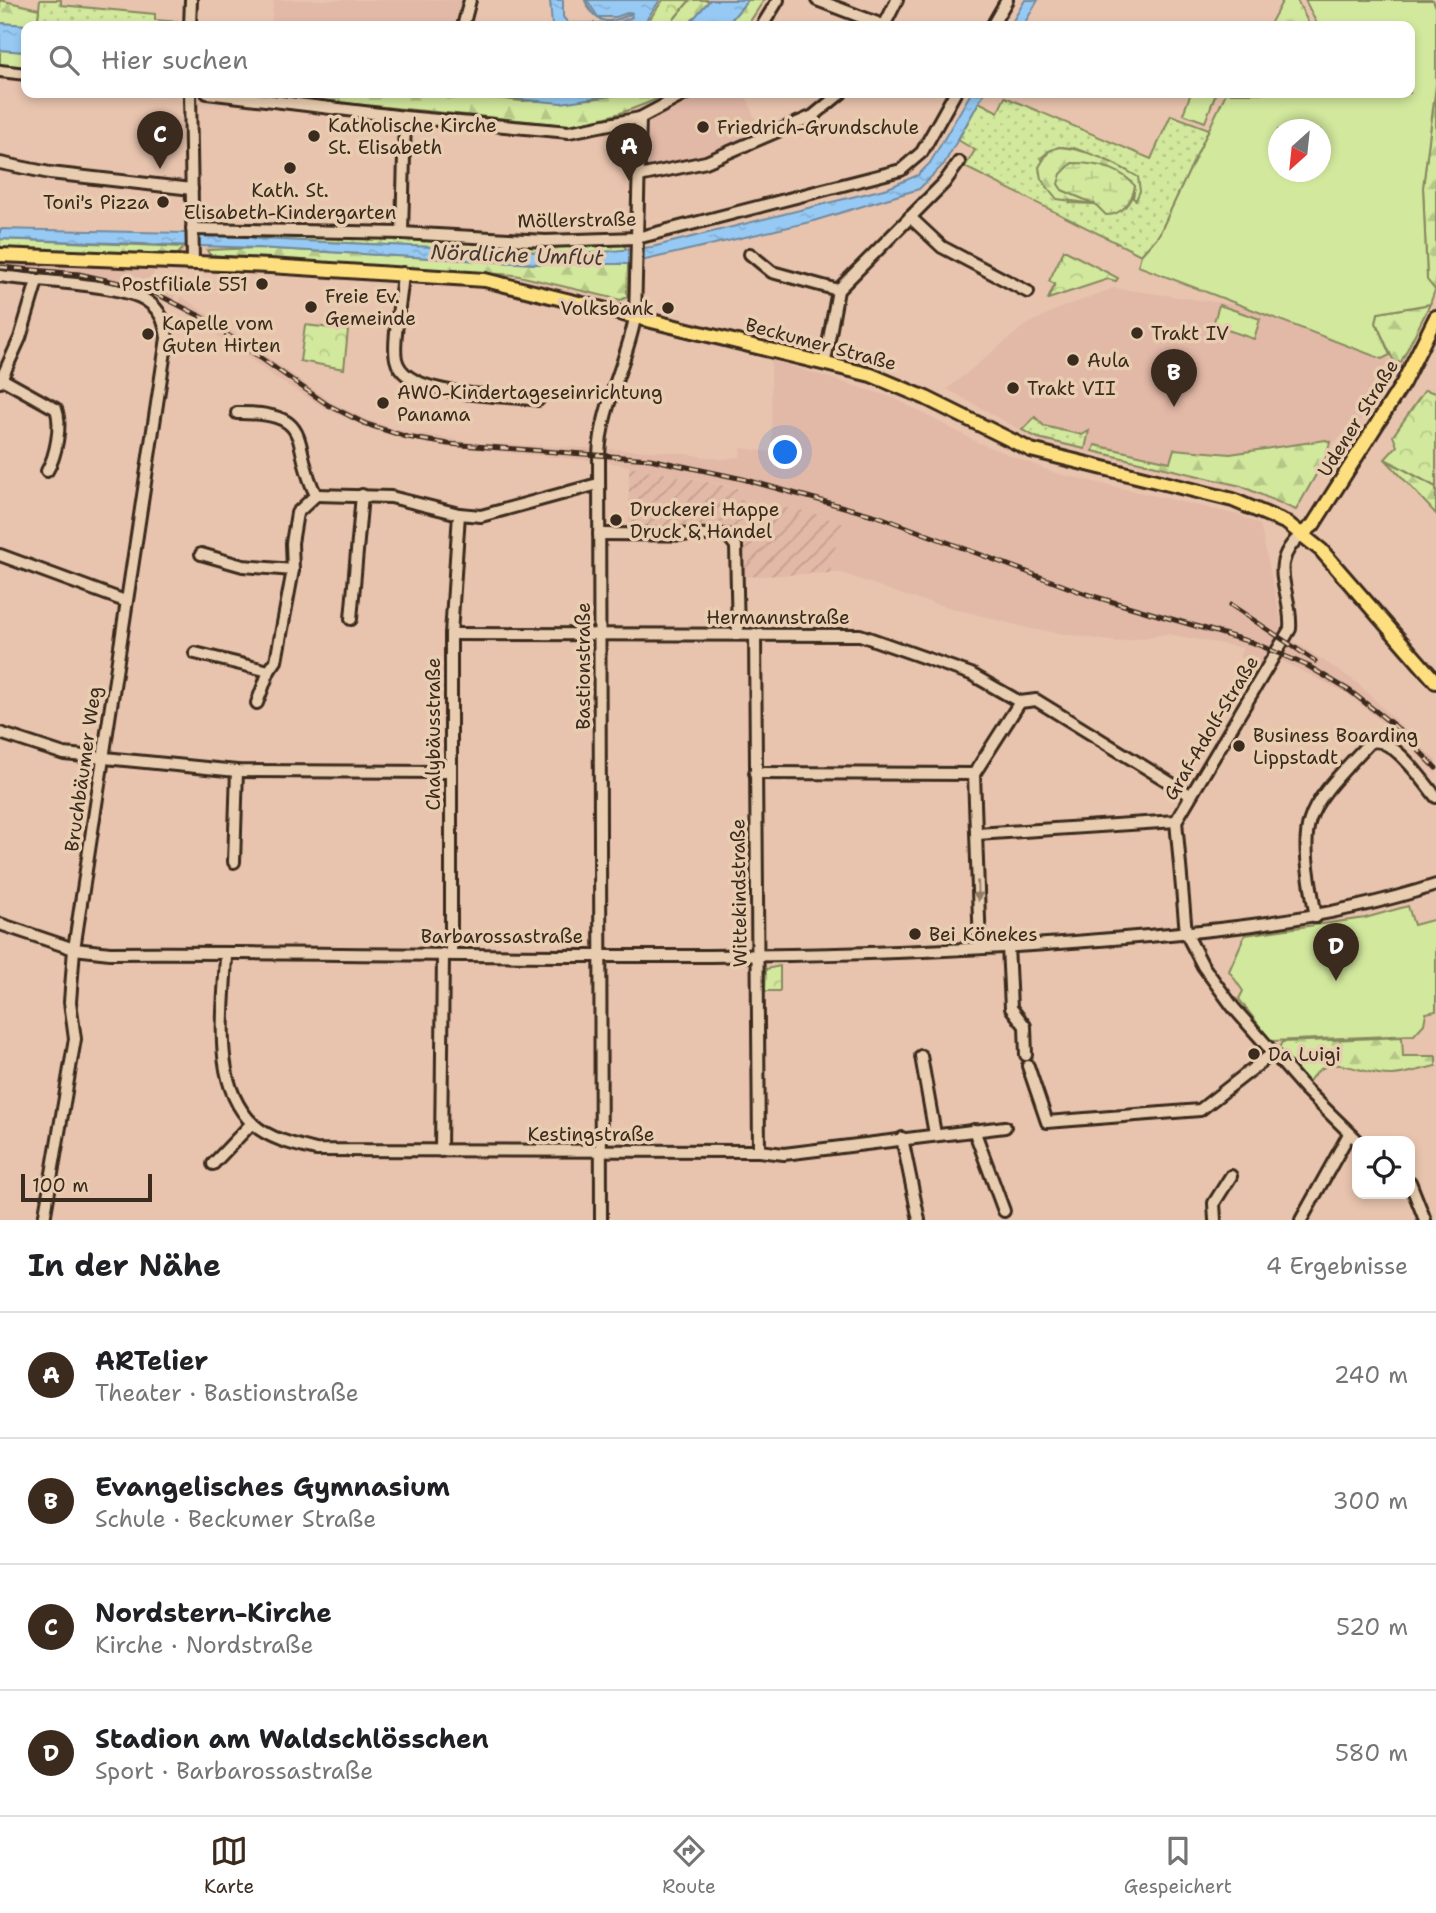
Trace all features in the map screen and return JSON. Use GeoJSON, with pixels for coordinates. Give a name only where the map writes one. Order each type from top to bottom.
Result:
{"type":"FeatureCollection","features":[{"type":"Feature","properties":{"kind":"main road","name":"Beckumer Straße"},"geometry":{"type":"LineString","coordinates":[[0,255],[193,256],[509,284],[635,318],[825,361],[900,386],[1031,450],[1233,500],[1266,512],[1303,533],[1436,682]]}},
{"type":"Feature","properties":{"kind":"main road","name":"Udener Straße"},"geometry":{"type":"LineString","coordinates":[[1303,533],[1313,525],[1403,383],[1436,318]]}},
{"type":"Feature","properties":{"kind":"street"},"geometry":{"type":"LineString","coordinates":[[190,21],[191,0]]}},
{"type":"Feature","properties":{"kind":"street"},"geometry":{"type":"LineString","coordinates":[[465,21],[470,0]]}},
{"type":"Feature","properties":{"kind":"street"},"geometry":{"type":"LineString","coordinates":[[765,21],[778,0]]}},
{"type":"Feature","properties":{"kind":"street"},"geometry":{"type":"LineString","coordinates":[[817,0],[871,21]]}},
{"type":"Feature","properties":{"kind":"street"},"geometry":{"type":"LineString","coordinates":[[886,21],[897,0]]}},
{"type":"Feature","properties":{"kind":"street"},"geometry":{"type":"LineString","coordinates":[[995,21],[1007,0]]}},
{"type":"Feature","properties":{"kind":"street"},"geometry":{"type":"LineString","coordinates":[[0,71],[21,73]]}},
{"type":"Feature","properties":{"kind":"street"},"geometry":{"type":"LineString","coordinates":[[190,98],[193,256]]}},
{"type":"Feature","properties":{"kind":"street"},"geometry":{"type":"LineString","coordinates":[[248,98],[405,117],[569,132],[640,118],[678,98]]}},
{"type":"Feature","properties":{"kind":"street"},"geometry":{"type":"LineString","coordinates":[[639,176],[706,162],[813,116],[835,98]]}},
{"type":"Feature","properties":{"kind":"street","name":"Möllerstraße"},"geometry":{"type":"LineString","coordinates":[[192,231],[402,233],[546,241],[637,242],[901,170],[922,152],[952,98]]}},
{"type":"Feature","properties":{"kind":"street"},"geometry":{"type":"LineString","coordinates":[[402,233],[405,117]]}},
{"type":"Feature","properties":{"kind":"street","name":"Bastionstraße"},"geometry":{"type":"LineString","coordinates":[[601,1220],[601,635],[598,484],[600,433],[629,348],[635,318],[640,118]]}},
{"type":"Feature","properties":{"kind":"street"},"geometry":{"type":"LineString","coordinates":[[825,361],[838,290],[944,183],[959,162]]}},
{"type":"Feature","properties":{"kind":"street"},"geometry":{"type":"LineString","coordinates":[[0,163],[50,173],[192,189]]}},
{"type":"Feature","properties":{"kind":"street"},"geometry":{"type":"LineString","coordinates":[[910,217],[942,247],[1028,292]]}},
{"type":"Feature","properties":{"kind":"street"},"geometry":{"type":"LineString","coordinates":[[750,254],[772,272],[838,290]]}},
{"type":"Feature","properties":{"kind":"street"},"geometry":{"type":"LineString","coordinates":[[403,273],[396,358],[400,370],[410,380],[421,385],[456,391],[538,400]]}},
{"type":"Feature","properties":{"kind":"street"},"geometry":{"type":"LineString","coordinates":[[0,276],[37,281],[20,338],[1,381],[56,409],[59,416],[53,461],[47,471]]}},
{"type":"Feature","properties":{"kind":"street","name":"Bruchbäumer Weg"},"geometry":{"type":"LineString","coordinates":[[37,281],[132,295],[146,300],[165,323],[167,338],[74,949],[70,1002],[75,1039],[44,1220]]}},
{"type":"Feature","properties":{"kind":"street"},"geometry":{"type":"LineString","coordinates":[[237,413],[271,415],[291,426],[303,445],[307,478],[316,495]]}},
{"type":"Feature","properties":{"kind":"street"},"geometry":{"type":"LineString","coordinates":[[257,703],[269,671],[276,661],[293,570],[292,543],[297,513],[316,495],[391,496],[459,514],[500,513],[598,484]]}},
{"type":"Feature","properties":{"kind":"street"},"geometry":{"type":"LineString","coordinates":[[351,619],[362,495]]}},
{"type":"Feature","properties":{"kind":"street","name":"Chalybäusstraße"},"geometry":{"type":"LineString","coordinates":[[441,1152],[447,954],[451,634],[459,514]]}},
{"type":"Feature","properties":{"kind":"street","name":"Graf-Adolf-Straße"},"geometry":{"type":"LineString","coordinates":[[1303,533],[1285,552],[1282,564],[1291,616],[1290,629],[1176,821],[1186,933],[1203,966],[1273,1053],[1352,1136]]}},
{"type":"Feature","properties":{"kind":"street"},"geometry":{"type":"LineString","coordinates":[[599,534],[727,535],[736,546],[738,634]]}},
{"type":"Feature","properties":{"kind":"street"},"geometry":{"type":"LineString","coordinates":[[201,554],[243,566],[293,570]]}},
{"type":"Feature","properties":{"kind":"street"},"geometry":{"type":"LineString","coordinates":[[0,555],[125,601]]}},
{"type":"Feature","properties":{"kind":"street","name":"Hermannstraße"},"geometry":{"type":"LineString","coordinates":[[451,634],[860,635],[971,674],[1020,702],[1037,700],[1190,794]]}},
{"type":"Feature","properties":{"kind":"street","name":"Wittekindstraße"},"geometry":{"type":"LineString","coordinates":[[755,634],[758,1152]]}},
{"type":"Feature","properties":{"kind":"street"},"geometry":{"type":"LineString","coordinates":[[195,653],[269,671]]}},
{"type":"Feature","properties":{"kind":"street"},"geometry":{"type":"LineString","coordinates":[[980,948],[974,774],[1020,702]]}},
{"type":"Feature","properties":{"kind":"street"},"geometry":{"type":"LineString","coordinates":[[0,733],[64,754],[237,771],[449,772]]}},
{"type":"Feature","properties":{"kind":"street"},"geometry":{"type":"LineString","coordinates":[[1316,917],[1304,849],[1306,826],[1321,794],[1369,743],[1377,740],[1386,743],[1408,763],[1436,797]]}},
{"type":"Feature","properties":{"kind":"street"},"geometry":{"type":"LineString","coordinates":[[234,862],[237,771]]}},
{"type":"Feature","properties":{"kind":"street"},"geometry":{"type":"LineString","coordinates":[[755,774],[974,774]]}},
{"type":"Feature","properties":{"kind":"street"},"geometry":{"type":"LineString","coordinates":[[976,834],[1176,821]]}},
{"type":"Feature","properties":{"kind":"street","name":"Barbarossastraße"},"geometry":{"type":"LineString","coordinates":[[0,924],[74,949],[110,953],[921,952],[1186,933],[1316,917],[1436,885]]}},
{"type":"Feature","properties":{"kind":"street"},"geometry":{"type":"LineString","coordinates":[[1008,946],[1011,1008],[1025,1026],[1027,1061],[1046,1122],[1200,1110],[1273,1053]]}},
{"type":"Feature","properties":{"kind":"street","name":"Kestingstraße"},"geometry":{"type":"LineString","coordinates":[[226,953],[227,1073],[233,1092],[252,1123],[274,1138],[316,1150],[784,1154],[1005,1127]]}},
{"type":"Feature","properties":{"kind":"street"},"geometry":{"type":"LineString","coordinates":[[921,1056],[935,1134]]}},
{"type":"Feature","properties":{"kind":"street"},"geometry":{"type":"LineString","coordinates":[[213,1164],[252,1123]]}},
{"type":"Feature","properties":{"kind":"street"},"geometry":{"type":"LineString","coordinates":[[974,1130],[1004,1211]]}},
{"type":"Feature","properties":{"kind":"street"},"geometry":{"type":"LineString","coordinates":[[1301,1220],[1349,1134]]}},
{"type":"Feature","properties":{"kind":"street"},"geometry":{"type":"LineString","coordinates":[[902,1138],[919,1220]]}},
{"type":"Feature","properties":{"kind":"street"},"geometry":{"type":"LineString","coordinates":[[1215,1220],[1214,1203],[1231,1176]]}},
{"type":"Feature","properties":{"kind":"street"},"geometry":{"type":"LineString","coordinates":[[1415,1197],[1422,1217]]}},
{"type":"Feature","properties":{"kind":"shaded area"},"geometry":{"type":"Polygon","coordinates":[[[274,0],[468,0],[464,17],[477,21],[272,21],[274,0]]]}},
{"type":"Feature","properties":{"kind":"shaded area","name":"Friedrich-Grundschule"},"geometry":{"type":"Polygon","coordinates":[[[690,98],[746,98],[760,133],[702,158],[648,171],[649,121],[690,98]]]}},
{"type":"Feature","properties":{"kind":"shaded area"},"geometry":{"type":"Polygon","coordinates":[[[0,261],[154,271],[152,283],[175,290],[173,305],[131,288],[96,281],[0,272],[0,261]]]}},
{"type":"Feature","properties":{"kind":"shaded area"},"geometry":{"type":"Polygon","coordinates":[[[1114,288],[1272,310],[1362,329],[1396,366],[1366,415],[1332,444],[1296,512],[1241,488],[1038,440],[947,389],[1023,327],[1053,311],[1114,288]]]}},
{"type":"Feature","properties":{"kind":"shaded area"},"geometry":{"type":"Polygon","coordinates":[[[181,296],[330,401],[368,420],[406,432],[477,443],[671,452],[721,459],[740,457],[741,448],[772,452],[771,360],[894,398],[977,442],[1055,473],[1239,515],[1260,525],[1281,621],[1280,632],[1356,682],[1436,761],[1436,774],[1399,736],[1348,694],[1268,654],[1259,668],[1239,657],[1243,648],[1168,634],[1116,642],[1032,629],[906,596],[842,573],[831,573],[830,562],[844,524],[810,512],[742,498],[741,488],[608,462],[448,447],[407,440],[365,427],[325,408],[275,377],[179,308],[181,296]]]}},
{"type":"Feature","properties":{"kind":"shaded area"},"geometry":{"type":"Polygon","coordinates":[[[629,466],[741,489],[742,499],[810,512],[844,524],[830,562],[831,573],[736,577],[736,546],[727,535],[629,534],[629,466]]]}},
{"type":"Feature","properties":{"kind":"green space"},"geometry":{"type":"Polygon","coordinates":[[[0,0],[39,9],[38,21],[21,21],[21,25],[0,23],[0,0]]]}},
{"type":"Feature","properties":{"kind":"green space"},"geometry":{"type":"Polygon","coordinates":[[[40,0],[61,0],[61,5],[155,14],[155,20],[168,21],[38,21],[40,0]]]}},
{"type":"Feature","properties":{"kind":"green space"},"geometry":{"type":"Polygon","coordinates":[[[663,0],[690,0],[672,21],[648,21],[663,0]]]}},
{"type":"Feature","properties":{"kind":"green space"},"geometry":{"type":"Polygon","coordinates":[[[690,0],[710,0],[691,21],[672,21],[690,0]]]}},
{"type":"Feature","properties":{"kind":"green space"},"geometry":{"type":"Polygon","coordinates":[[[748,0],[764,0],[750,21],[730,21],[748,0]]]}},
{"type":"Feature","properties":{"kind":"green space"},"geometry":{"type":"Polygon","coordinates":[[[1283,0],[1297,0],[1308,21],[1272,21],[1283,0]]]}},
{"type":"Feature","properties":{"kind":"green space"},"geometry":{"type":"Polygon","coordinates":[[[1305,0],[1433,0],[1436,7],[1436,85],[1423,187],[1427,280],[1435,290],[1430,304],[1378,313],[1376,323],[1390,355],[1382,359],[1138,266],[1141,255],[1159,235],[1224,98],[1415,98],[1415,21],[1316,21],[1305,0]]]}},
{"type":"Feature","properties":{"kind":"green space"},"geometry":{"type":"Polygon","coordinates":[[[0,50],[21,52],[21,70],[0,68],[0,50]]]}},
{"type":"Feature","properties":{"kind":"green space"},"geometry":{"type":"Polygon","coordinates":[[[1436,85],[1435,290],[1427,280],[1423,187],[1436,85]]]}},
{"type":"Feature","properties":{"kind":"green space"},"geometry":{"type":"Polygon","coordinates":[[[292,98],[494,98],[522,101],[658,98],[620,114],[568,125],[292,98]]]}},
{"type":"Feature","properties":{"kind":"green space"},"geometry":{"type":"Polygon","coordinates":[[[1005,98],[1007,98],[1151,159],[1171,115],[1209,129],[1159,235],[1141,255],[965,167],[975,150],[958,140],[979,102],[998,112],[1005,98]],[[1059,147],[1041,158],[1070,203],[1093,204],[1072,163],[1136,199],[1113,163],[1074,148],[1059,147]]]}},
{"type":"Feature","properties":{"kind":"green space"},"geometry":{"type":"Polygon","coordinates":[[[1189,98],[1214,98],[1205,122],[1183,114],[1189,98]]]}},
{"type":"Feature","properties":{"kind":"green space"},"geometry":{"type":"Polygon","coordinates":[[[1059,147],[1090,154],[1138,177],[1140,191],[1136,200],[1133,198],[1135,186],[1062,190],[1095,204],[1057,199],[1041,179],[1039,167],[1049,151],[1059,147]]]}},
{"type":"Feature","properties":{"kind":"green space"},"geometry":{"type":"Polygon","coordinates":[[[1072,163],[1098,165],[1122,174],[1135,186],[1129,202],[1117,213],[1106,215],[1095,204],[1062,190],[1058,184],[1061,174],[1072,163]]]}},
{"type":"Feature","properties":{"kind":"green space"},"geometry":{"type":"Polygon","coordinates":[[[231,234],[402,237],[547,246],[623,244],[628,252],[582,254],[259,239],[231,234]]]}},
{"type":"Feature","properties":{"kind":"green space"},"geometry":{"type":"Polygon","coordinates":[[[0,239],[184,247],[178,254],[155,255],[14,250],[0,249],[0,239]]]}},
{"type":"Feature","properties":{"kind":"green space"},"geometry":{"type":"Polygon","coordinates":[[[258,248],[537,264],[628,264],[627,297],[621,300],[515,275],[210,255],[207,250],[258,248]]]}},
{"type":"Feature","properties":{"kind":"green space"},"geometry":{"type":"Polygon","coordinates":[[[1064,250],[1118,278],[1116,281],[1108,279],[1048,299],[1055,284],[1049,281],[1064,250]]]}},
{"type":"Feature","properties":{"kind":"green space"},"geometry":{"type":"Polygon","coordinates":[[[1430,304],[1401,362],[1395,364],[1376,323],[1378,313],[1430,304]]]}},
{"type":"Feature","properties":{"kind":"green space"},"geometry":{"type":"Polygon","coordinates":[[[1219,305],[1260,319],[1254,339],[1213,325],[1219,305]]]}},
{"type":"Feature","properties":{"kind":"green space"},"geometry":{"type":"Polygon","coordinates":[[[305,325],[348,330],[344,369],[300,361],[305,325]]]}},
{"type":"Feature","properties":{"kind":"green space"},"geometry":{"type":"Polygon","coordinates":[[[1425,390],[1436,393],[1436,487],[1385,459],[1397,446],[1393,436],[1425,390]]]}},
{"type":"Feature","properties":{"kind":"green space"},"geometry":{"type":"Polygon","coordinates":[[[1035,417],[1044,426],[1082,435],[1089,431],[1085,449],[1038,438],[1022,430],[1035,417]]]}},
{"type":"Feature","properties":{"kind":"green space"},"geometry":{"type":"Polygon","coordinates":[[[1326,440],[1330,442],[1326,457],[1296,510],[1241,486],[1093,451],[1095,445],[1170,462],[1174,449],[1230,454],[1326,440]]]}},
{"type":"Feature","properties":{"kind":"green space"},"geometry":{"type":"Polygon","coordinates":[[[1385,459],[1436,487],[1436,514],[1385,459]]]}},
{"type":"Feature","properties":{"kind":"green space"},"geometry":{"type":"Polygon","coordinates":[[[1408,906],[1414,925],[1436,919],[1436,1011],[1426,1013],[1424,1024],[1414,1035],[1271,1041],[1239,999],[1243,991],[1229,971],[1245,935],[1365,918],[1408,906]]]}},
{"type":"Feature","properties":{"kind":"green space"},"geometry":{"type":"Polygon","coordinates":[[[780,966],[780,991],[765,991],[766,969],[780,966]]]}},
{"type":"Feature","properties":{"kind":"green space"},"geometry":{"type":"Polygon","coordinates":[[[1402,1037],[1403,1056],[1436,1056],[1436,1066],[1393,1075],[1346,1066],[1326,1066],[1308,1083],[1279,1048],[1282,1042],[1402,1037]]]}},
{"type":"Feature","properties":{"kind":"water"},"geometry":{"type":"Polygon","coordinates":[[[550,0],[563,0],[563,17],[566,21],[552,21],[550,0]]]}},
{"type":"Feature","properties":{"kind":"water"},"geometry":{"type":"Polygon","coordinates":[[[587,0],[660,0],[645,21],[623,21],[632,17],[630,12],[616,17],[598,17],[587,0]]]}},
{"type":"Feature","properties":{"kind":"water"},"geometry":{"type":"Polygon","coordinates":[[[710,0],[748,0],[730,21],[691,21],[710,0]]]}},
{"type":"Feature","properties":{"kind":"water"},"geometry":{"type":"Polygon","coordinates":[[[1025,0],[1038,0],[1026,21],[1013,21],[1025,0]]]}},
{"type":"Feature","properties":{"kind":"water"},"geometry":{"type":"Polygon","coordinates":[[[0,23],[21,25],[21,52],[0,50],[0,23]]]}},
{"type":"Feature","properties":{"kind":"water"},"geometry":{"type":"Polygon","coordinates":[[[504,98],[594,98],[561,103],[504,98]]]}},
{"type":"Feature","properties":{"kind":"water","name":"Nördliche Umflut"},"geometry":{"type":"Polygon","coordinates":[[[968,98],[981,98],[944,164],[919,189],[810,222],[628,264],[537,264],[258,248],[0,239],[0,229],[230,234],[259,239],[582,254],[652,247],[888,188],[918,175],[930,163],[968,98]]]}},
{"type":"Feature","properties":{"kind":"waterway"},"geometry":{"type":"LineString","coordinates":[[585,0],[593,14],[604,20],[616,20],[632,13]]}},
{"type":"Feature","properties":{"kind":"railway"},"geometry":{"type":"LineString","coordinates":[[0,267],[79,274],[147,289],[202,317],[328,405],[366,424],[407,437],[448,444],[650,459],[743,479],[880,517],[1086,594],[1254,643],[1308,666],[1350,691],[1396,727],[1436,768]]}},
{"type":"Feature","properties":{"kind":"railway"},"geometry":{"type":"LineString","coordinates":[[1231,605],[1315,661]]}},
{"type":"Feature","properties":{"kind":"place","name":"Friedrich-Grundschule"},"geometry":{"type":"Point","coordinates":[703,127]}},
{"type":"Feature","properties":{"kind":"place","name":"Katholische Kirche St. Elisabeth"},"geometry":{"type":"Point","coordinates":[314,136]}},
{"type":"Feature","properties":{"kind":"place","name":"Kath. St. Elisabeth-Kindergarten"},"geometry":{"type":"Point","coordinates":[290,168]}},
{"type":"Feature","properties":{"kind":"place","name":"Nordstern-Kirche"},"geometry":{"type":"Point","coordinates":[160,169]}},
{"type":"Feature","properties":{"kind":"place","name":"ARTelier"},"geometry":{"type":"Point","coordinates":[629,181]}},
{"type":"Feature","properties":{"kind":"place","name":"Toni's Pizza"},"geometry":{"type":"Point","coordinates":[163,202]}},
{"type":"Feature","properties":{"kind":"place","name":"Postfiliale 551"},"geometry":{"type":"Point","coordinates":[262,284]}},
{"type":"Feature","properties":{"kind":"place","name":"Freie Ev. Gemeinde"},"geometry":{"type":"Point","coordinates":[311,307]}},
{"type":"Feature","properties":{"kind":"place","name":"Volksbank"},"geometry":{"type":"Point","coordinates":[668,308]}},
{"type":"Feature","properties":{"kind":"place","name":"Trakt IV"},"geometry":{"type":"Point","coordinates":[1137,333]}},
{"type":"Feature","properties":{"kind":"place","name":"Kapelle vom Guten Hirten"},"geometry":{"type":"Point","coordinates":[148,334]}},
{"type":"Feature","properties":{"kind":"place","name":"Aula"},"geometry":{"type":"Point","coordinates":[1073,360]}},
{"type":"Feature","properties":{"kind":"place","name":"Trakt VII"},"geometry":{"type":"Point","coordinates":[1013,388]}},
{"type":"Feature","properties":{"kind":"place","name":"AWO-Kindertageseinrichtung Panama"},"geometry":{"type":"Point","coordinates":[383,403]}},
{"type":"Feature","properties":{"kind":"place","name":"Evangelisches Gymnasium"},"geometry":{"type":"Point","coordinates":[1174,407]}},
{"type":"Feature","properties":{"kind":"place","name":"Druckerei Happe Druck & Handel"},"geometry":{"type":"Point","coordinates":[616,520]}},
{"type":"Feature","properties":{"kind":"place","name":"Business Boarding Lippstadt"},"geometry":{"type":"Point","coordinates":[1239,746]}},
{"type":"Feature","properties":{"kind":"place","name":"Bei Könekes"},"geometry":{"type":"Point","coordinates":[915,934]}},
{"type":"Feature","properties":{"kind":"place","name":"Stadion am Waldschlösschen"},"geometry":{"type":"Point","coordinates":[1336,981]}},
{"type":"Feature","properties":{"kind":"place","name":"Da Luigi"},"geometry":{"type":"Point","coordinates":[1254,1054]}}]}
